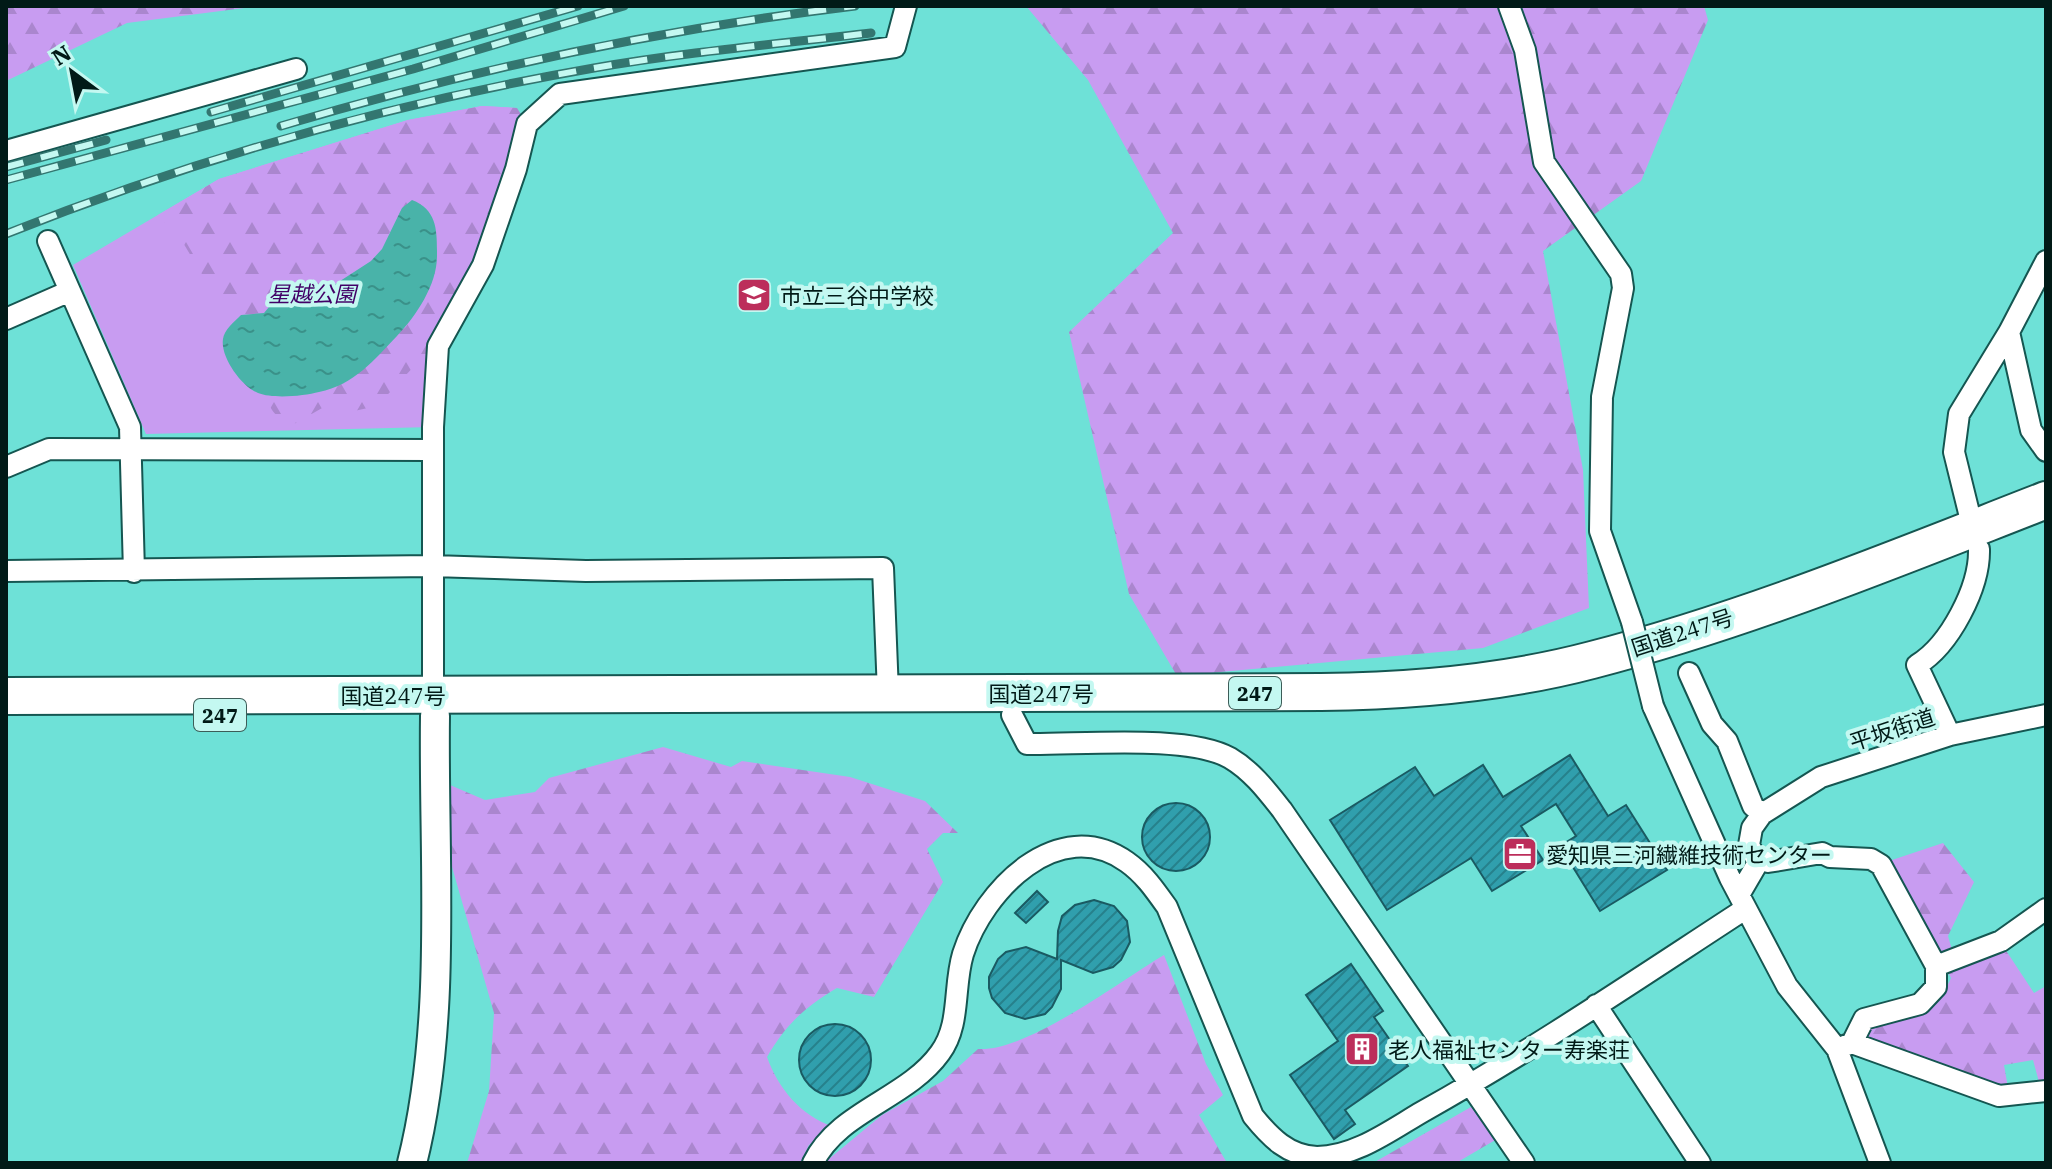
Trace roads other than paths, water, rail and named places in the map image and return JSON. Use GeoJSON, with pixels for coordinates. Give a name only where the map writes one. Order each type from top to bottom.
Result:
{"type":"FeatureCollection","features":[{"type":"Feature","properties":{"kind":"highway","name":"国道247号"},"geometry":{"type":"LineString","coordinates":[[6,696],[1012,715],[1359,712],[1510,696],[1647,669],[1707,651],[1976,539],[2046,500]]}},
{"type":"Feature","properties":{"kind":"highway","name":"国道247号"},"geometry":{"type":"LineString","coordinates":[[6,715],[888,693],[1378,691],[1513,675],[1590,660],[1704,627],[1976,539],[2046,523]]}},
{"type":"Feature","properties":{"kind":"street"},"geometry":{"type":"LineString","coordinates":[[412,1163],[422,1124],[434,980],[433,450],[438,346],[483,265],[516,169],[527,124],[560,94],[895,47],[906,6]]}},
{"type":"Feature","properties":{"kind":"street"},"geometry":{"type":"LineString","coordinates":[[1509,6],[1525,50],[1544,162],[1621,274],[1623,288],[1602,397],[1600,531],[1632,622],[1653,706],[1742,902],[1787,986],[1845,1046],[1880,1163]]}},
{"type":"Feature","properties":{"kind":"street"},"geometry":{"type":"LineString","coordinates":[[6,151],[296,69]]}},
{"type":"Feature","properties":{"kind":"street"},"geometry":{"type":"LineString","coordinates":[[48,241],[130,427],[133,448],[134,572]]}},
{"type":"Feature","properties":{"kind":"street"},"geometry":{"type":"LineString","coordinates":[[1950,735],[1917,665],[1943,644],[1974,587],[1976,539],[1954,452],[1954,435],[1959,414],[2009,332],[2046,261]]}},
{"type":"Feature","properties":{"kind":"street"},"geometry":{"type":"LineString","coordinates":[[6,319],[70,291]]}},
{"type":"Feature","properties":{"kind":"street"},"geometry":{"type":"LineString","coordinates":[[2009,332],[2031,430],[2046,451]]}},
{"type":"Feature","properties":{"kind":"street"},"geometry":{"type":"LineString","coordinates":[[6,467],[49,449],[433,450]]}},
{"type":"Feature","properties":{"kind":"street"},"geometry":{"type":"LineString","coordinates":[[6,571],[134,572],[433,566],[586,571],[883,568],[888,693]]}},
{"type":"Feature","properties":{"kind":"street"},"geometry":{"type":"LineString","coordinates":[[1689,673],[1712,724],[1727,741],[1753,806],[1762,814],[1752,828],[1749,845],[1760,859],[1768,862],[1822,853],[1830,857],[1871,859],[1881,865],[1936,966],[1938,975],[1932,994],[1920,1004],[1864,1019],[1845,1046]]}},
{"type":"Feature","properties":{"kind":"street"},"geometry":{"type":"LineString","coordinates":[[1012,715],[1027,744],[1184,745],[1210,749],[1244,767],[1282,810],[1524,1163]]}},
{"type":"Feature","properties":{"kind":"street","name":"平坂街道"},"geometry":{"type":"LineString","coordinates":[[1762,814],[1821,777],[1950,735],[2046,715]]}},
{"type":"Feature","properties":{"kind":"street"},"geometry":{"type":"LineString","coordinates":[[813,1163],[842,1129],[906,1088],[938,1057],[953,1028],[963,956],[974,926],[999,891],[1021,869],[1043,855],[1071,847],[1101,849],[1126,861],[1148,880],[1161,898],[1241,1094],[1271,1140],[1292,1151],[1317,1157],[1348,1151],[1471,1085],[1596,1005],[1742,902],[1760,859]]}},
{"type":"Feature","properties":{"kind":"street"},"geometry":{"type":"LineString","coordinates":[[1936,966],[2001,941],[2046,909]]}},
{"type":"Feature","properties":{"kind":"street"},"geometry":{"type":"LineString","coordinates":[[1596,1005],[1700,1163]]}},
{"type":"Feature","properties":{"kind":"street"},"geometry":{"type":"LineString","coordinates":[[1845,1046],[1999,1096],[2046,1091]]}},
{"type":"Feature","properties":{"kind":"water"},"geometry":{"type":"Polygon","coordinates":[[[412,200],[427,210],[434,223],[436,267],[424,299],[397,336],[353,378],[331,389],[305,395],[280,396],[264,395],[245,385],[225,354],[223,339],[230,326],[241,315],[264,313],[278,296],[294,305],[303,305],[371,261],[382,249],[402,208],[412,200]]]}},
{"type":"Feature","properties":{"kind":"railway"},"geometry":{"type":"LineString","coordinates":[[211,112],[578,6]]}},
{"type":"Feature","properties":{"kind":"railway"},"geometry":{"type":"LineString","coordinates":[[6,180],[413,69],[624,6]]}},
{"type":"Feature","properties":{"kind":"railway"},"geometry":{"type":"LineString","coordinates":[[281,126],[494,69],[638,39],[855,6]]}},
{"type":"Feature","properties":{"kind":"railway"},"geometry":{"type":"LineString","coordinates":[[6,234],[223,157],[444,98],[629,62],[871,33]]}},
{"type":"Feature","properties":{"kind":"railway"},"geometry":{"type":"LineString","coordinates":[[6,167],[106,140]]}},
{"type":"Feature","properties":{"kind":"place","name":"市立三谷中学校"},"geometry":{"type":"Point","coordinates":[754,295]}},
{"type":"Feature","properties":{"kind":"place","name":"愛知県三河繊維技術センター"},"geometry":{"type":"Point","coordinates":[1520,854]}},
{"type":"Feature","properties":{"kind":"place","name":"老人福祉センター寿楽荘"},"geometry":{"type":"Point","coordinates":[1362,1049]}},
{"type":"Feature","properties":{"kind":"park label","name":"星越公園"},"geometry":{"type":"Point","coordinates":[312,293]}}]}
